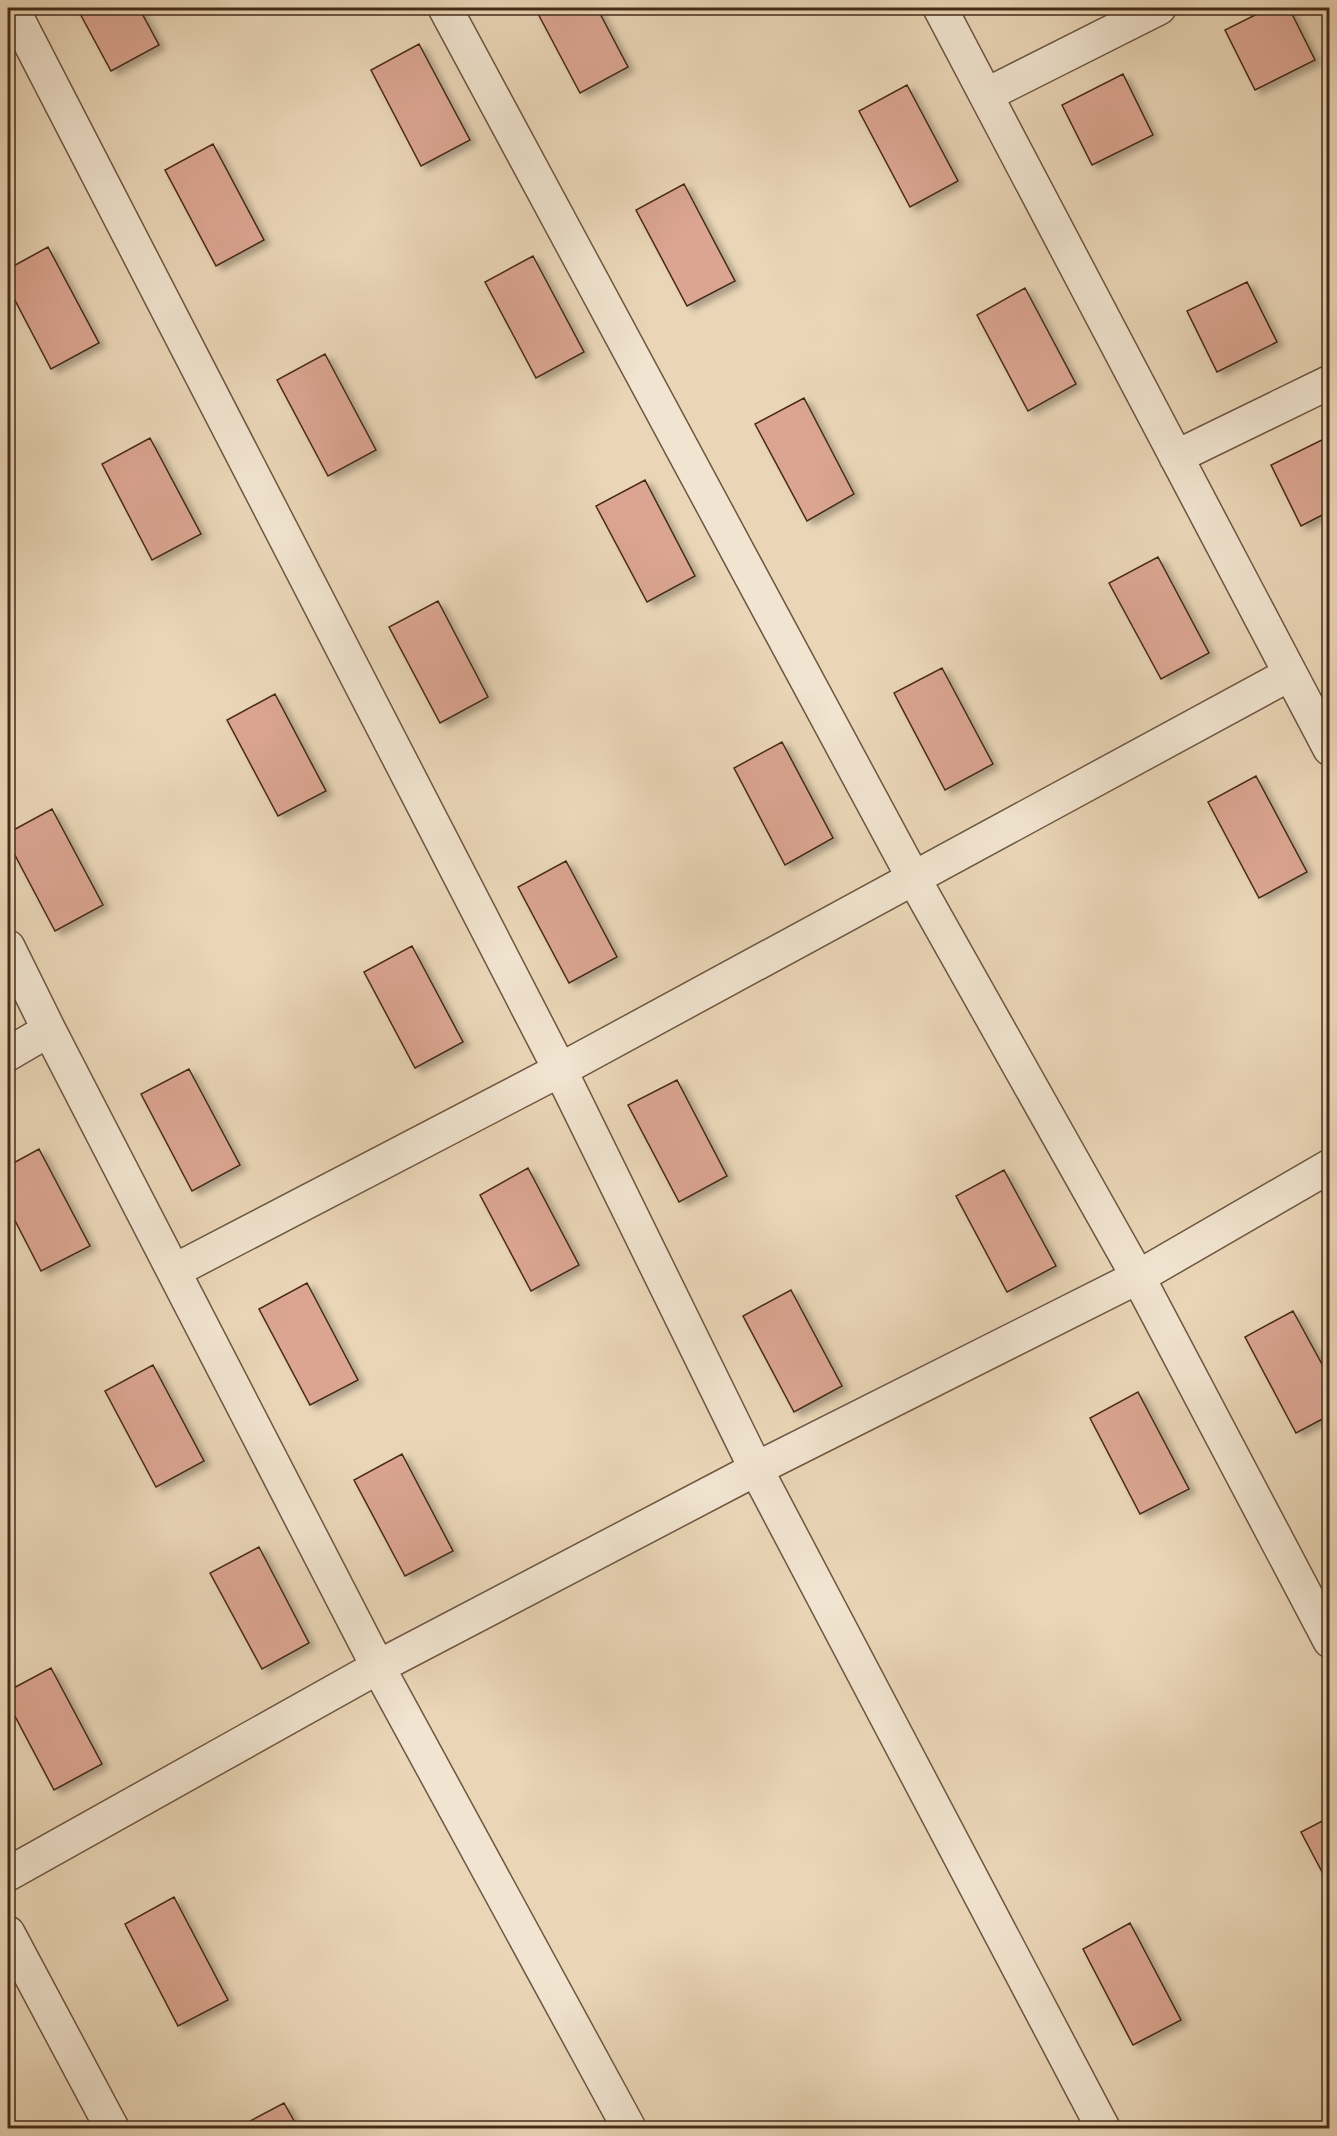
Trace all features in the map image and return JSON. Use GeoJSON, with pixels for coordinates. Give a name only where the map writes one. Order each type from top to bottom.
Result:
{"type":"FeatureCollection","features":[{"type":"Feature","properties":{"kind":"street"},"geometry":{"type":"LineString","coordinates":[[12,8],[560,1070],[756,1469],[1103,2128]]}},
{"type":"Feature","properties":{"kind":"street"},"geometry":{"type":"LineString","coordinates":[[445,8],[914,879],[1138,1277],[1329,1641]]}},
{"type":"Feature","properties":{"kind":"street"},"geometry":{"type":"LineString","coordinates":[[940,8],[1329,749]]}},
{"type":"Feature","properties":{"kind":"street"},"geometry":{"type":"LineString","coordinates":[[986,95],[1159,8]]}},
{"type":"Feature","properties":{"kind":"street"},"geometry":{"type":"LineString","coordinates":[[1176,457],[1329,382]]}},
{"type":"Feature","properties":{"kind":"street"},"geometry":{"type":"LineString","coordinates":[[174,1271],[560,1070],[1290,674]]}},
{"type":"Feature","properties":{"kind":"street"},"geometry":{"type":"LineString","coordinates":[[8,947],[378,1667],[629,2128]]}},
{"type":"Feature","properties":{"kind":"street"},"geometry":{"type":"LineString","coordinates":[[8,1054],[49,1030]]}},
{"type":"Feature","properties":{"kind":"street"},"geometry":{"type":"LineString","coordinates":[[8,1874],[378,1667],[756,1469],[1138,1277],[1329,1166]]}},
{"type":"Feature","properties":{"kind":"street"},"geometry":{"type":"LineString","coordinates":[[8,1933],[112,2128]]}},
{"type":"Feature","properties":{"kind":"building"},"geometry":{"type":"Polygon","coordinates":[[[77,8],[139,8],[159,45],[111,71],[77,8]]]}},
{"type":"Feature","properties":{"kind":"building"},"geometry":{"type":"Polygon","coordinates":[[[535,8],[597,8],[628,67],[580,93],[535,8]]]}},
{"type":"Feature","properties":{"kind":"building"},"geometry":{"type":"Polygon","coordinates":[[[1269,8],[1289,8],[1315,60],[1255,90],[1225,30],[1269,8]]]}},
{"type":"Feature","properties":{"kind":"building"},"geometry":{"type":"Polygon","coordinates":[[[419,44],[470,140],[421,166],[371,70],[419,44]]]}},
{"type":"Feature","properties":{"kind":"building"},"geometry":{"type":"Polygon","coordinates":[[[1123,74],[1153,135],[1092,165],[1062,105],[1123,74]]]}},
{"type":"Feature","properties":{"kind":"building"},"geometry":{"type":"Polygon","coordinates":[[[907,85],[958,181],[910,207],[859,111],[907,85]]]}},
{"type":"Feature","properties":{"kind":"building"},"geometry":{"type":"Polygon","coordinates":[[[213,144],[264,240],[216,266],[165,170],[213,144]]]}},
{"type":"Feature","properties":{"kind":"building"},"geometry":{"type":"Polygon","coordinates":[[[684,184],[735,281],[687,306],[636,210],[684,184]]]}},
{"type":"Feature","properties":{"kind":"building"},"geometry":{"type":"Polygon","coordinates":[[[48,247],[99,343],[51,369],[8,287],[8,269],[48,247]]]}},
{"type":"Feature","properties":{"kind":"building"},"geometry":{"type":"Polygon","coordinates":[[[533,256],[584,352],[536,378],[485,282],[533,256]]]}},
{"type":"Feature","properties":{"kind":"building"},"geometry":{"type":"Polygon","coordinates":[[[1247,282],[1277,342],[1217,372],[1187,311],[1247,282]]]}},
{"type":"Feature","properties":{"kind":"building"},"geometry":{"type":"Polygon","coordinates":[[[1025,288],[1076,384],[1028,411],[977,315],[1025,288]]]}},
{"type":"Feature","properties":{"kind":"building"},"geometry":{"type":"Polygon","coordinates":[[[325,354],[376,450],[328,476],[277,380],[325,354]]]}},
{"type":"Feature","properties":{"kind":"building"},"geometry":{"type":"Polygon","coordinates":[[[804,398],[854,494],[807,521],[755,424],[804,398]]]}},
{"type":"Feature","properties":{"kind":"building"},"geometry":{"type":"Polygon","coordinates":[[[1330,436],[1330,511],[1301,526],[1271,465],[1330,436]]]}},
{"type":"Feature","properties":{"kind":"building"},"geometry":{"type":"Polygon","coordinates":[[[150,438],[201,534],[152,560],[102,464],[150,438]]]}},
{"type":"Feature","properties":{"kind":"building"},"geometry":{"type":"Polygon","coordinates":[[[645,480],[695,576],[647,602],[596,506],[645,480]]]}},
{"type":"Feature","properties":{"kind":"building"},"geometry":{"type":"Polygon","coordinates":[[[1158,557],[1209,653],[1161,679],[1109,583],[1158,557]]]}},
{"type":"Feature","properties":{"kind":"building"},"geometry":{"type":"Polygon","coordinates":[[[438,601],[488,697],[440,723],[389,627],[438,601]]]}},
{"type":"Feature","properties":{"kind":"building"},"geometry":{"type":"Polygon","coordinates":[[[942,668],[993,764],[945,790],[894,693],[942,668]]]}},
{"type":"Feature","properties":{"kind":"building"},"geometry":{"type":"Polygon","coordinates":[[[275,694],[326,791],[278,816],[227,720],[275,694]]]}},
{"type":"Feature","properties":{"kind":"building"},"geometry":{"type":"Polygon","coordinates":[[[782,742],[833,838],[785,865],[734,768],[782,742]]]}},
{"type":"Feature","properties":{"kind":"building"},"geometry":{"type":"Polygon","coordinates":[[[1256,776],[1307,872],[1259,898],[1208,802],[1256,776]]]}},
{"type":"Feature","properties":{"kind":"building"},"geometry":{"type":"Polygon","coordinates":[[[52,809],[103,905],[55,931],[8,842],[8,833],[52,809]]]}},
{"type":"Feature","properties":{"kind":"building"},"geometry":{"type":"Polygon","coordinates":[[[566,861],[617,957],[569,983],[518,887],[566,861]]]}},
{"type":"Feature","properties":{"kind":"building"},"geometry":{"type":"Polygon","coordinates":[[[412,946],[463,1042],[415,1068],[364,972],[412,946]]]}},
{"type":"Feature","properties":{"kind":"building"},"geometry":{"type":"Polygon","coordinates":[[[189,1069],[240,1165],[192,1191],[141,1094],[189,1069]]]}},
{"type":"Feature","properties":{"kind":"building"},"geometry":{"type":"Polygon","coordinates":[[[677,1080],[727,1176],[679,1202],[628,1105],[677,1080]]]}},
{"type":"Feature","properties":{"kind":"building"},"geometry":{"type":"Polygon","coordinates":[[[39,1149],[90,1246],[41,1271],[8,1207],[8,1166],[39,1149]]]}},
{"type":"Feature","properties":{"kind":"building"},"geometry":{"type":"Polygon","coordinates":[[[528,1168],[579,1265],[531,1291],[480,1195],[528,1168]]]}},
{"type":"Feature","properties":{"kind":"building"},"geometry":{"type":"Polygon","coordinates":[[[1004,1170],[1056,1266],[1007,1292],[956,1196],[1004,1170]]]}},
{"type":"Feature","properties":{"kind":"building"},"geometry":{"type":"Polygon","coordinates":[[[307,1283],[358,1380],[310,1405],[259,1309],[307,1283]]]}},
{"type":"Feature","properties":{"kind":"building"},"geometry":{"type":"Polygon","coordinates":[[[791,1290],[842,1386],[794,1412],[743,1316],[791,1290]]]}},
{"type":"Feature","properties":{"kind":"building"},"geometry":{"type":"Polygon","coordinates":[[[1293,1311],[1330,1379],[1330,1415],[1296,1433],[1245,1337],[1293,1311]]]}},
{"type":"Feature","properties":{"kind":"building"},"geometry":{"type":"Polygon","coordinates":[[[153,1365],[204,1461],[156,1487],[105,1391],[153,1365]]]}},
{"type":"Feature","properties":{"kind":"building"},"geometry":{"type":"Polygon","coordinates":[[[1138,1392],[1189,1489],[1140,1514],[1090,1418],[1138,1392]]]}},
{"type":"Feature","properties":{"kind":"building"},"geometry":{"type":"Polygon","coordinates":[[[402,1454],[453,1551],[405,1576],[354,1480],[402,1454]]]}},
{"type":"Feature","properties":{"kind":"building"},"geometry":{"type":"Polygon","coordinates":[[[259,1547],[309,1643],[262,1669],[210,1573],[259,1547]]]}},
{"type":"Feature","properties":{"kind":"building"},"geometry":{"type":"Polygon","coordinates":[[[51,1668],[102,1764],[54,1790],[8,1703],[8,1691],[51,1668]]]}},
{"type":"Feature","properties":{"kind":"building"},"geometry":{"type":"Polygon","coordinates":[[[1330,1817],[1330,1887],[1301,1832],[1330,1817]]]}},
{"type":"Feature","properties":{"kind":"building"},"geometry":{"type":"Polygon","coordinates":[[[174,1897],[228,2000],[178,2026],[125,1924],[174,1897]]]}},
{"type":"Feature","properties":{"kind":"building"},"geometry":{"type":"Polygon","coordinates":[[[1130,1923],[1181,2020],[1133,2045],[1083,1949],[1130,1923]]]}},
{"type":"Feature","properties":{"kind":"building"},"geometry":{"type":"Polygon","coordinates":[[[284,2103],[298,2128],[237,2128],[284,2103]]]}}]}
